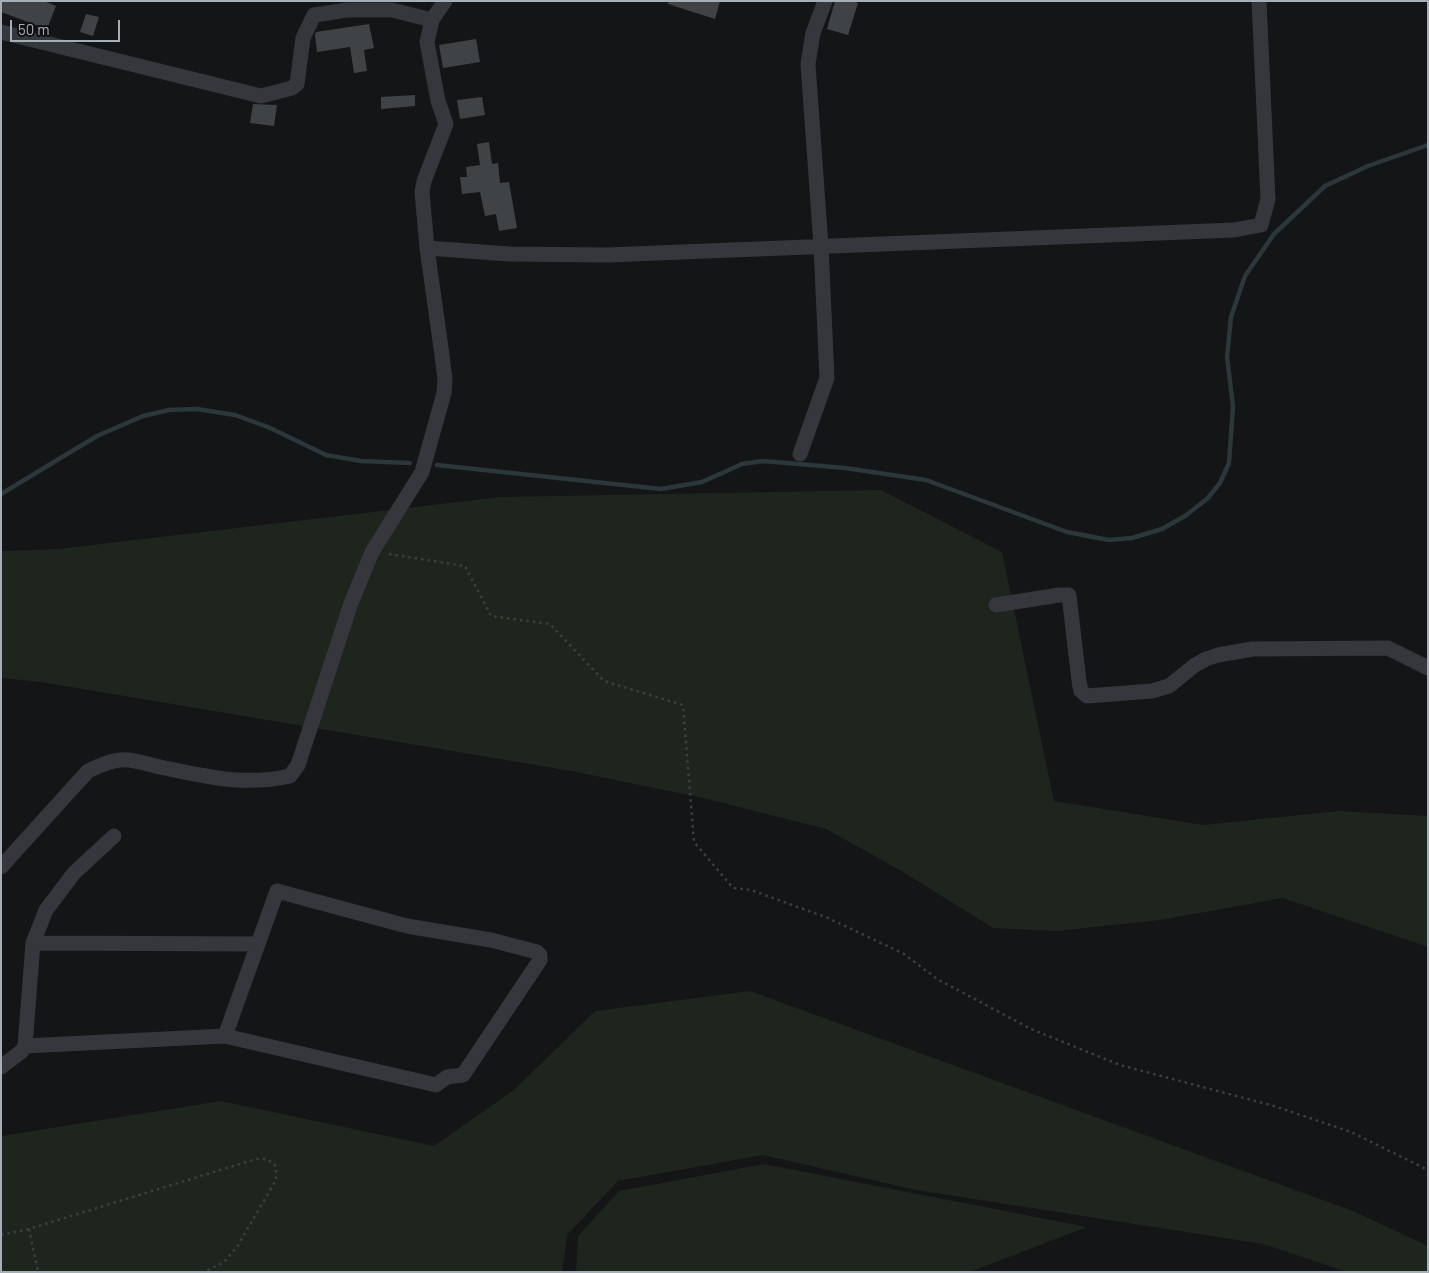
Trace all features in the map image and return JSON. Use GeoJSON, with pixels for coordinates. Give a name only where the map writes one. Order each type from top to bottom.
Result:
{"type":"FeatureCollection","features":[{"type":"Feature","properties":{"kind":"street"},"geometry":{"type":"LineString","coordinates":[[1,867],[88,771],[106,762],[122,759],[205,777],[238,782],[272,780],[290,776],[298,765],[351,604],[372,552],[422,472],[444,393],[445,380],[427,248],[422,192],[424,181],[446,124],[438,101],[427,42],[432,20],[445,1]]}},
{"type":"Feature","properties":{"kind":"street"},"geometry":{"type":"LineString","coordinates":[[800,454],[827,378],[821,246],[808,64],[813,33],[825,1]]}},
{"type":"Feature","properties":{"kind":"street"},"geometry":{"type":"LineString","coordinates":[[427,248],[510,254],[607,255],[1224,230],[1261,225],[1268,199],[1260,1]]}},
{"type":"Feature","properties":{"kind":"street"},"geometry":{"type":"LineString","coordinates":[[1,32],[261,96],[292,88],[297,84],[303,38],[314,15],[347,10],[392,10],[432,20]]}},
{"type":"Feature","properties":{"kind":"street"},"geometry":{"type":"LineString","coordinates":[[996,605],[1069,595],[1081,691],[1087,696],[1152,691],[1169,686],[1195,665],[1206,659],[1253,649],[1388,648],[1428,668]]}},
{"type":"Feature","properties":{"kind":"street"},"geometry":{"type":"LineString","coordinates":[[1,1067],[22,1052],[25,1046],[33,942],[46,910],[74,873],[114,836]]}},
{"type":"Feature","properties":{"kind":"street"},"geometry":{"type":"LineString","coordinates":[[25,1046],[225,1036],[436,1085],[447,1077],[463,1075],[540,960],[540,955],[537,952],[491,940],[408,926],[278,891],[225,1036]]}},
{"type":"Feature","properties":{"kind":"street"},"geometry":{"type":"LineString","coordinates":[[33,942],[258,944]]}},
{"type":"Feature","properties":{"kind":"path"},"geometry":{"type":"LineString","coordinates":[[372,552],[465,566],[491,616],[550,624],[604,681],[683,705],[694,842],[733,888],[752,890],[828,918],[904,954],[937,978],[1031,1029],[1120,1065],[1274,1106],[1351,1132],[1428,1170]]}},
{"type":"Feature","properties":{"kind":"path"},"geometry":{"type":"LineString","coordinates":[[1,1235],[29,1229],[256,1160],[267,1159],[276,1166],[276,1180],[237,1247],[223,1263],[203,1272]]}},
{"type":"Feature","properties":{"kind":"path"},"geometry":{"type":"LineString","coordinates":[[29,1229],[38,1272]]}},
{"type":"Feature","properties":{"kind":"shaded area"},"geometry":{"type":"Polygon","coordinates":[[[881,490],[1002,552],[1054,801],[1203,825],[1339,811],[1428,816],[1428,947],[1283,898],[1160,920],[1057,931],[993,928],[903,872],[826,829],[699,797],[571,771],[41,682],[1,678],[1,551],[58,549],[500,497],[881,490]]]}},
{"type":"Feature","properties":{"kind":"shaded area"},"geometry":{"type":"Polygon","coordinates":[[[750,991],[1353,1211],[1428,1246],[1428,1272],[1347,1272],[1263,1244],[916,1190],[763,1155],[618,1181],[567,1235],[562,1272],[1,1272],[1,1136],[221,1101],[434,1146],[514,1090],[595,1011],[750,991]]]}},
{"type":"Feature","properties":{"kind":"shaded area"},"geometry":{"type":"Polygon","coordinates":[[[764,1164],[1087,1227],[970,1272],[576,1272],[578,1236],[619,1191],[764,1164]]]}},
{"type":"Feature","properties":{"kind":"building"},"geometry":{"type":"Polygon","coordinates":[[[1,1],[44,1],[56,6],[47,29],[1,12],[1,1]]]}},
{"type":"Feature","properties":{"kind":"building"},"geometry":{"type":"Polygon","coordinates":[[[669,1],[720,1],[715,19],[668,4],[669,1]]]}},
{"type":"Feature","properties":{"kind":"building"},"geometry":{"type":"Polygon","coordinates":[[[835,1],[858,3],[848,35],[827,29],[835,1]]]}},
{"type":"Feature","properties":{"kind":"building"},"geometry":{"type":"Polygon","coordinates":[[[86,14],[99,17],[93,36],[80,32],[86,14]]]}},
{"type":"Feature","properties":{"kind":"building"},"geometry":{"type":"Polygon","coordinates":[[[369,24],[374,48],[364,50],[367,71],[354,73],[350,47],[317,52],[316,32],[369,24]]]}},
{"type":"Feature","properties":{"kind":"building"},"geometry":{"type":"Polygon","coordinates":[[[476,39],[480,62],[443,68],[439,45],[476,39]]]}},
{"type":"Feature","properties":{"kind":"building"},"geometry":{"type":"Polygon","coordinates":[[[415,95],[415,106],[381,109],[381,97],[415,95]]]}},
{"type":"Feature","properties":{"kind":"building"},"geometry":{"type":"Polygon","coordinates":[[[482,97],[485,115],[460,119],[457,100],[482,97]]]}},
{"type":"Feature","properties":{"kind":"building"},"geometry":{"type":"Polygon","coordinates":[[[253,104],[277,105],[274,126],[250,123],[253,104]]]}},
{"type":"Feature","properties":{"kind":"building"},"geometry":{"type":"Polygon","coordinates":[[[489,142],[492,164],[498,163],[500,183],[509,182],[517,228],[499,231],[496,214],[485,216],[480,192],[462,194],[460,177],[467,177],[466,167],[480,165],[477,144],[489,142]]]}},
{"type":"Feature","properties":{"kind":"waterway"},"geometry":{"type":"LineString","coordinates":[[437,465],[661,489],[702,482],[742,464],[763,461],[845,468],[926,480],[1067,532],[1109,540],[1132,538],[1162,529],[1185,516],[1207,499],[1220,483],[1229,463],[1233,406],[1227,357],[1231,317],[1245,276],[1274,234],[1325,186],[1368,166],[1428,145]]}},
{"type":"Feature","properties":{"kind":"waterway"},"geometry":{"type":"LineString","coordinates":[[1,494],[97,436],[143,416],[169,410],[197,409],[235,415],[268,427],[326,455],[361,461],[410,463]]}}]}
